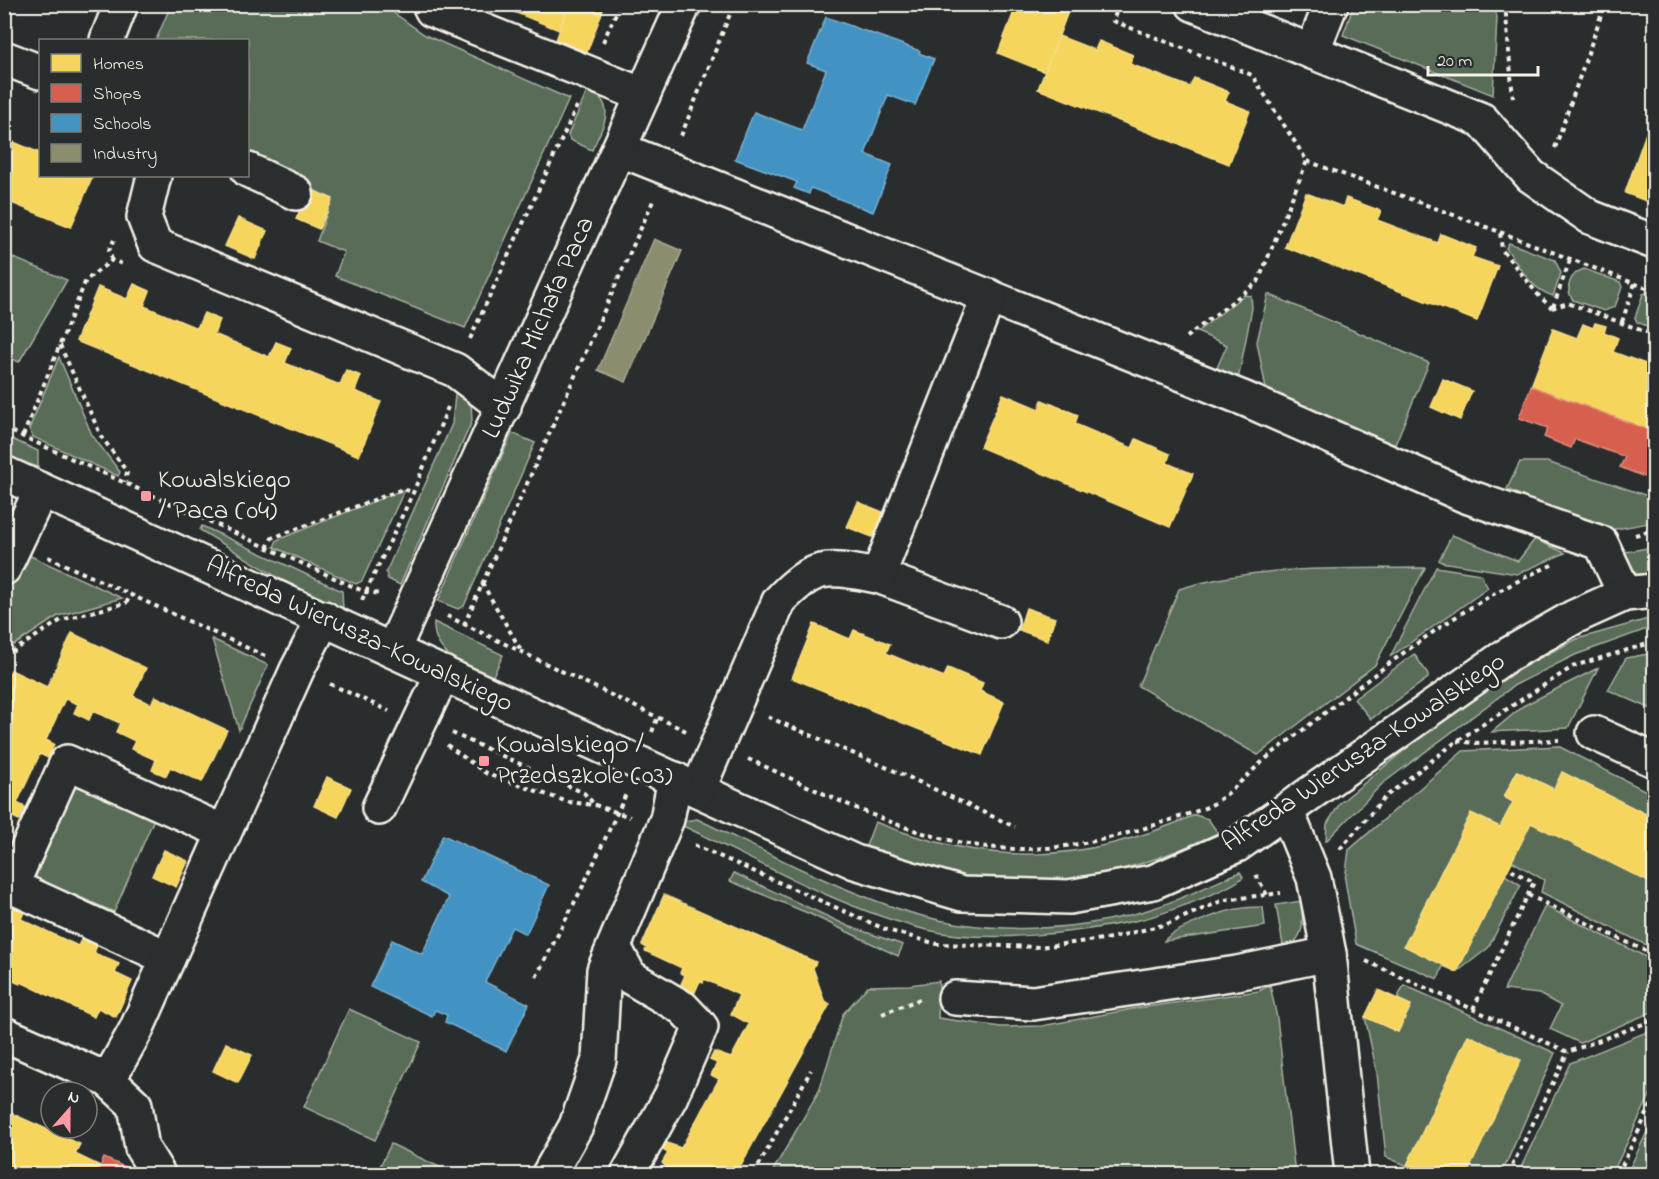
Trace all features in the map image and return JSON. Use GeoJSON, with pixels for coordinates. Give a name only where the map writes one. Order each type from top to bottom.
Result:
{"type":"FeatureCollection","features":[{"type":"Feature","properties":{"kind":"street"},"geometry":{"type":"LineString","coordinates":[[107,39],[121,4]]}},
{"type":"Feature","properties":{"kind":"street"},"geometry":{"type":"LineString","coordinates":[[429,4],[432,10],[643,95]]}},
{"type":"Feature","properties":{"kind":"street","name":"Ludwika Michała Paca"},"geometry":{"type":"LineString","coordinates":[[393,650],[684,4]]}},
{"type":"Feature","properties":{"kind":"street"},"geometry":{"type":"LineString","coordinates":[[1312,52],[1331,4]]}},
{"type":"Feature","properties":{"kind":"street"},"geometry":{"type":"LineString","coordinates":[[1213,8],[1312,52],[1482,120],[1531,176],[1590,217],[1654,242]]}},
{"type":"Feature","properties":{"kind":"street"},"geometry":{"type":"LineString","coordinates":[[4,58],[39,72]]}},
{"type":"Feature","properties":{"kind":"street"},"geometry":{"type":"LineString","coordinates":[[619,149],[1245,399],[1466,496],[1601,543],[1640,593]]}},
{"type":"Feature","properties":{"kind":"street"},"geometry":{"type":"LineString","coordinates":[[249,170],[296,192]]}},
{"type":"Feature","properties":{"kind":"street"},"geometry":{"type":"LineString","coordinates":[[154,177],[144,217],[155,245],[455,370],[504,407]]}},
{"type":"Feature","properties":{"kind":"street"},"geometry":{"type":"LineString","coordinates":[[878,576],[989,296]]}},
{"type":"Feature","properties":{"kind":"street","name":"Alfreda Wierusza-Kowalskiego"},"geometry":{"type":"LineString","coordinates":[[4,473],[855,862],[962,894],[1069,897],[1153,882],[1238,845],[1504,657],[1574,617],[1640,593]]}},
{"type":"Feature","properties":{"kind":"street"},"geometry":{"type":"LineString","coordinates":[[10,555],[41,490]]}},
{"type":"Feature","properties":{"kind":"street"},"geometry":{"type":"LineString","coordinates":[[549,1174],[576,1126],[599,1060],[604,970],[662,831],[686,785],[718,745],[779,601],[801,578],[834,568],[878,576],[1001,622]]}},
{"type":"Feature","properties":{"kind":"street"},"geometry":{"type":"LineString","coordinates":[[108,1080],[136,1030],[297,670],[324,618]]}},
{"type":"Feature","properties":{"kind":"street"},"geometry":{"type":"LineString","coordinates":[[379,808],[443,673]]}},
{"type":"Feature","properties":{"kind":"street"},"geometry":{"type":"LineString","coordinates":[[1580,736],[1654,760]]}},
{"type":"Feature","properties":{"kind":"street"},"geometry":{"type":"LineString","coordinates":[[168,958],[11,886],[67,762],[224,832]]}},
{"type":"Feature","properties":{"kind":"street"},"geometry":{"type":"LineString","coordinates":[[1287,812],[1344,956],[1352,1174]]}},
{"type":"Feature","properties":{"kind":"street"},"geometry":{"type":"LineString","coordinates":[[614,947],[630,977],[683,1008],[700,1027],[671,1096],[628,1174]]}},
{"type":"Feature","properties":{"kind":"street"},"geometry":{"type":"LineString","coordinates":[[955,998],[1033,1003],[1237,974],[1344,956]]}},
{"type":"Feature","properties":{"kind":"street"},"geometry":{"type":"LineString","coordinates":[[4,1034],[108,1080],[135,1105],[142,1148],[158,1174]]}},
{"type":"Feature","properties":{"kind":"path"},"geometry":{"type":"LineString","coordinates":[[601,47],[620,4]]}},
{"type":"Feature","properties":{"kind":"path"},"geometry":{"type":"LineString","coordinates":[[464,625],[667,168],[734,4]]}},
{"type":"Feature","properties":{"kind":"path"},"geometry":{"type":"LineString","coordinates":[[1119,4],[1113,21],[1252,75],[1307,161],[1654,291]]}},
{"type":"Feature","properties":{"kind":"path"},"geometry":{"type":"LineString","coordinates":[[1505,4],[1514,110]]}},
{"type":"Feature","properties":{"kind":"path"},"geometry":{"type":"LineString","coordinates":[[1552,157],[1605,4]]}},
{"type":"Feature","properties":{"kind":"path"},"geometry":{"type":"LineString","coordinates":[[364,592],[413,493],[452,396],[449,386],[455,370],[578,104]]}},
{"type":"Feature","properties":{"kind":"path"},"geometry":{"type":"LineString","coordinates":[[1181,340],[1258,282],[1307,161]]}},
{"type":"Feature","properties":{"kind":"path"},"geometry":{"type":"LineString","coordinates":[[1500,232],[1502,250],[1540,297],[1552,308]]}},
{"type":"Feature","properties":{"kind":"path"},"geometry":{"type":"LineString","coordinates":[[1552,308],[1570,260]]}},
{"type":"Feature","properties":{"kind":"path"},"geometry":{"type":"LineString","coordinates":[[22,436],[86,280]]}},
{"type":"Feature","properties":{"kind":"path"},"geometry":{"type":"LineString","coordinates":[[1622,322],[1635,283]]}},
{"type":"Feature","properties":{"kind":"path"},"geometry":{"type":"LineString","coordinates":[[1552,308],[1568,303],[1654,335]]}},
{"type":"Feature","properties":{"kind":"path"},"geometry":{"type":"LineString","coordinates":[[60,344],[101,436],[127,472],[125,482]]}},
{"type":"Feature","properties":{"kind":"path"},"geometry":{"type":"LineString","coordinates":[[4,428],[364,592],[416,599],[464,625],[657,718],[905,827],[968,844],[1019,850],[1071,846],[1122,836],[1212,804],[1253,768],[1380,670],[1488,597],[1517,580],[1601,543],[1654,530]]}},
{"type":"Feature","properties":{"kind":"path"},"geometry":{"type":"LineString","coordinates":[[267,548],[272,538],[403,489],[413,493]]}},
{"type":"Feature","properties":{"kind":"path"},"geometry":{"type":"LineString","coordinates":[[10,555],[131,595],[419,724],[443,729],[584,793],[595,805]]}},
{"type":"Feature","properties":{"kind":"path"},"geometry":{"type":"LineString","coordinates":[[482,582],[522,652]]}},
{"type":"Feature","properties":{"kind":"path"},"geometry":{"type":"LineString","coordinates":[[4,657],[61,620],[126,603],[131,595]]}},
{"type":"Feature","properties":{"kind":"path"},"geometry":{"type":"LineString","coordinates":[[419,724],[487,774],[568,802],[595,805],[618,812],[887,930],[937,944],[1040,947],[1111,938],[1167,924],[1224,900],[1299,889],[1314,878],[1385,797],[1457,741],[1574,666],[1654,642]]}},
{"type":"Feature","properties":{"kind":"path"},"geometry":{"type":"LineString","coordinates":[[766,717],[925,784],[1015,827]]}},
{"type":"Feature","properties":{"kind":"path"},"geometry":{"type":"LineString","coordinates":[[536,976],[618,812],[657,718]]}},
{"type":"Feature","properties":{"kind":"path"},"geometry":{"type":"LineString","coordinates":[[1457,741],[1474,743],[1580,736]]}},
{"type":"Feature","properties":{"kind":"path"},"geometry":{"type":"LineString","coordinates":[[1473,1010],[1534,882],[1509,869]]}},
{"type":"Feature","properties":{"kind":"path"},"geometry":{"type":"LineString","coordinates":[[1528,895],[1654,955]]}},
{"type":"Feature","properties":{"kind":"path"},"geometry":{"type":"LineString","coordinates":[[1344,956],[1568,1052]]}},
{"type":"Feature","properties":{"kind":"path"},"geometry":{"type":"LineString","coordinates":[[1508,1174],[1568,1052],[1654,1020]]}},
{"type":"Feature","properties":{"kind":"path"},"geometry":{"type":"LineString","coordinates":[[754,1174],[811,1070]]}},
{"type":"Feature","properties":{"kind":"path"},"geometry":{"type":"LineString","coordinates":[[1618,1174],[1654,1099]]}},
{"type":"Feature","properties":{"kind":"green space"},"geometry":{"type":"Polygon","coordinates":[[[171,5],[391,5],[394,13],[425,35],[569,99],[465,328],[335,276],[344,252],[317,241],[332,199],[249,154],[249,39],[156,39],[171,5]]]}},
{"type":"Feature","properties":{"kind":"green space"},"geometry":{"type":"Polygon","coordinates":[[[1354,5],[1494,5],[1497,18],[1493,95],[1343,35],[1354,5]]]}},
{"type":"Feature","properties":{"kind":"green space"},"geometry":{"type":"Polygon","coordinates":[[[585,88],[602,100],[606,115],[592,150],[570,140],[568,135],[586,94],[585,88]]]}},
{"type":"Feature","properties":{"kind":"green space"},"geometry":{"type":"Polygon","coordinates":[[[1509,243],[1555,260],[1561,273],[1553,296],[1538,288],[1526,276],[1506,248],[1509,243]]]}},
{"type":"Feature","properties":{"kind":"green space"},"geometry":{"type":"Polygon","coordinates":[[[4,254],[67,280],[19,362],[5,356],[4,254]]]}},
{"type":"Feature","properties":{"kind":"green space"},"geometry":{"type":"Polygon","coordinates":[[[1584,269],[1620,282],[1622,287],[1615,307],[1604,311],[1573,300],[1569,290],[1570,282],[1575,274],[1584,269]]]}},
{"type":"Feature","properties":{"kind":"green space"},"geometry":{"type":"Polygon","coordinates":[[[1648,292],[1654,295],[1654,329],[1637,322],[1635,318],[1643,294],[1648,292]]]}},
{"type":"Feature","properties":{"kind":"green space"},"geometry":{"type":"Polygon","coordinates":[[[1268,294],[1429,363],[1394,447],[1266,389],[1257,342],[1268,294]]]}},
{"type":"Feature","properties":{"kind":"green space"},"geometry":{"type":"Polygon","coordinates":[[[1244,295],[1251,296],[1252,308],[1238,380],[1216,370],[1227,345],[1197,332],[1244,295]]]}},
{"type":"Feature","properties":{"kind":"green space"},"geometry":{"type":"Polygon","coordinates":[[[59,357],[92,435],[120,472],[118,476],[33,437],[29,429],[59,357]]]}},
{"type":"Feature","properties":{"kind":"green space"},"geometry":{"type":"Polygon","coordinates":[[[456,385],[471,402],[472,421],[400,585],[388,579],[386,572],[452,424],[456,385]]]}},
{"type":"Feature","properties":{"kind":"green space"},"geometry":{"type":"Polygon","coordinates":[[[512,433],[535,443],[464,606],[458,609],[438,601],[512,433]]]}},
{"type":"Feature","properties":{"kind":"green space"},"geometry":{"type":"Polygon","coordinates":[[[5,436],[38,451],[38,467],[5,456],[5,436]]]}},
{"type":"Feature","properties":{"kind":"green space"},"geometry":{"type":"Polygon","coordinates":[[[1520,462],[1547,462],[1654,498],[1654,522],[1600,532],[1507,489],[1520,462]]]}},
{"type":"Feature","properties":{"kind":"green space"},"geometry":{"type":"Polygon","coordinates":[[[404,491],[362,581],[356,584],[274,547],[277,540],[404,491]]]}},
{"type":"Feature","properties":{"kind":"green space"},"geometry":{"type":"Polygon","coordinates":[[[202,526],[342,591],[343,609],[302,592],[200,530],[202,526]]]}},
{"type":"Feature","properties":{"kind":"green space"},"geometry":{"type":"Polygon","coordinates":[[[1452,535],[1518,561],[1535,539],[1565,553],[1517,574],[1441,562],[1439,560],[1452,535]]]}},
{"type":"Feature","properties":{"kind":"green space"},"geometry":{"type":"Polygon","coordinates":[[[1654,547],[1654,573],[1633,574],[1608,555],[1654,547]]]}},
{"type":"Feature","properties":{"kind":"green space"},"geometry":{"type":"Polygon","coordinates":[[[22,552],[122,598],[58,616],[5,651],[5,589],[22,552]]]}},
{"type":"Feature","properties":{"kind":"green space"},"geometry":{"type":"Polygon","coordinates":[[[1436,567],[1480,574],[1488,588],[1390,657],[1436,567]]]}},
{"type":"Feature","properties":{"kind":"green space"},"geometry":{"type":"Polygon","coordinates":[[[1332,568],[1425,568],[1375,665],[1258,755],[1138,686],[1179,589],[1239,575],[1270,572],[1332,568]]]}},
{"type":"Feature","properties":{"kind":"green space"},"geometry":{"type":"Polygon","coordinates":[[[1654,619],[1654,630],[1644,630],[1575,655],[1515,685],[1382,784],[1326,841],[1327,824],[1340,803],[1429,730],[1524,666],[1577,639],[1654,619]]]}},
{"type":"Feature","properties":{"kind":"green space"},"geometry":{"type":"Polygon","coordinates":[[[434,622],[503,655],[493,676],[488,678],[451,658],[438,643],[434,622]]]}},
{"type":"Feature","properties":{"kind":"green space"},"geometry":{"type":"Polygon","coordinates":[[[212,639],[268,665],[239,730],[212,639]]]}},
{"type":"Feature","properties":{"kind":"green space"},"geometry":{"type":"Polygon","coordinates":[[[1654,653],[1654,710],[1608,690],[1626,658],[1654,653]]]}},
{"type":"Feature","properties":{"kind":"green space"},"geometry":{"type":"Polygon","coordinates":[[[1414,654],[1428,674],[1428,678],[1371,719],[1354,699],[1414,654]]]}},
{"type":"Feature","properties":{"kind":"green space"},"geometry":{"type":"Polygon","coordinates":[[[1598,668],[1568,728],[1492,732],[1523,706],[1598,668]]]}},
{"type":"Feature","properties":{"kind":"green space"},"geometry":{"type":"Polygon","coordinates":[[[1558,746],[1654,795],[1654,949],[1541,892],[1544,880],[1512,861],[1505,875],[1521,885],[1488,948],[1457,972],[1443,966],[1438,979],[1356,944],[1345,880],[1349,850],[1463,751],[1558,746]]]}},
{"type":"Feature","properties":{"kind":"green space"},"geometry":{"type":"Polygon","coordinates":[[[75,785],[154,819],[114,912],[35,878],[75,785]]]}},
{"type":"Feature","properties":{"kind":"green space"},"geometry":{"type":"Polygon","coordinates":[[[1195,815],[1208,819],[1218,833],[1144,863],[1107,873],[1070,879],[1033,882],[995,881],[957,875],[883,856],[866,846],[875,822],[917,837],[957,847],[996,853],[1035,854],[1074,851],[1113,844],[1153,832],[1195,815]]]}},
{"type":"Feature","properties":{"kind":"green space"},"geometry":{"type":"Polygon","coordinates":[[[697,819],[871,899],[927,917],[991,927],[1056,927],[1120,917],[1174,901],[1240,872],[1243,877],[1224,889],[1194,902],[1139,920],[1115,925],[1033,935],[951,934],[927,930],[863,910],[801,884],[681,825],[684,821],[697,819]]]}},
{"type":"Feature","properties":{"kind":"green space"},"geometry":{"type":"Polygon","coordinates":[[[734,873],[848,926],[903,945],[898,956],[810,914],[730,881],[734,873]]]}},
{"type":"Feature","properties":{"kind":"green space"},"geometry":{"type":"Polygon","coordinates":[[[1301,901],[1302,929],[1296,941],[1284,951],[1276,905],[1301,901]]]}},
{"type":"Feature","properties":{"kind":"green space"},"geometry":{"type":"Polygon","coordinates":[[[1545,906],[1654,961],[1654,1011],[1580,1043],[1550,1029],[1561,1006],[1539,994],[1504,990],[1545,906]]]}},
{"type":"Feature","properties":{"kind":"green space"},"geometry":{"type":"Polygon","coordinates":[[[1263,907],[1265,926],[1164,941],[1177,932],[1210,917],[1241,908],[1263,907]]]}},
{"type":"Feature","properties":{"kind":"green space"},"geometry":{"type":"Polygon","coordinates":[[[939,981],[938,1018],[1001,1027],[1042,1026],[1132,1009],[1259,991],[1270,985],[1277,1018],[1295,1174],[771,1174],[819,1091],[843,1014],[868,986],[910,985],[939,981]]]}},
{"type":"Feature","properties":{"kind":"green space"},"geometry":{"type":"Polygon","coordinates":[[[1404,985],[1555,1053],[1505,1166],[1495,1174],[1427,1174],[1386,1157],[1377,1073],[1365,1017],[1398,1032],[1411,1006],[1397,999],[1404,985]]]}},
{"type":"Feature","properties":{"kind":"green space"},"geometry":{"type":"Polygon","coordinates":[[[349,1009],[421,1042],[375,1140],[304,1107],[349,1009]]]}},
{"type":"Feature","properties":{"kind":"green space"},"geometry":{"type":"Polygon","coordinates":[[[1654,1029],[1654,1087],[1612,1174],[1518,1174],[1570,1063],[1654,1029]]]}},
{"type":"Feature","properties":{"kind":"green space"},"geometry":{"type":"Polygon","coordinates":[[[1654,1117],[1654,1174],[1627,1174],[1654,1117]]]}},
{"type":"Feature","properties":{"kind":"green space"},"geometry":{"type":"Polygon","coordinates":[[[391,1144],[454,1174],[376,1174],[391,1144]]]}},
{"type":"Feature","properties":{"kind":"building: Homes"},"geometry":{"type":"Polygon","coordinates":[[[494,4],[569,4],[559,30],[494,4]]]}},
{"type":"Feature","properties":{"kind":"building: Homes"},"geometry":{"type":"Polygon","coordinates":[[[569,4],[601,15],[587,52],[556,40],[569,4]]]}},
{"type":"Feature","properties":{"kind":"building: Homes"},"geometry":{"type":"Polygon","coordinates":[[[574,4],[605,4],[601,15],[574,4]]]}},
{"type":"Feature","properties":{"kind":"building: Homes"},"geometry":{"type":"Polygon","coordinates":[[[1017,4],[1071,4],[1045,72],[998,53],[1017,4]]]}},
{"type":"Feature","properties":{"kind":"building: Homes"},"geometry":{"type":"Polygon","coordinates":[[[1059,36],[1095,50],[1099,41],[1133,55],[1130,64],[1190,87],[1194,78],[1229,92],[1225,101],[1250,111],[1229,164],[1038,89],[1059,36]]]}},
{"type":"Feature","properties":{"kind":"building: Homes"},"geometry":{"type":"Polygon","coordinates":[[[1654,110],[1654,204],[1625,193],[1654,110]]]}},
{"type":"Feature","properties":{"kind":"building: Homes"},"geometry":{"type":"Polygon","coordinates":[[[4,138],[39,153],[39,177],[93,177],[71,227],[4,200],[4,138]]]}},
{"type":"Feature","properties":{"kind":"building: Homes"},"geometry":{"type":"Polygon","coordinates":[[[309,189],[333,199],[319,229],[296,219],[309,189]]]}},
{"type":"Feature","properties":{"kind":"building: Homes"},"geometry":{"type":"Polygon","coordinates":[[[1306,193],[1343,207],[1346,198],[1381,211],[1377,220],[1438,243],[1441,234],[1476,248],[1472,257],[1498,266],[1477,321],[1285,247],[1306,193]]]}},
{"type":"Feature","properties":{"kind":"building: Homes"},"geometry":{"type":"Polygon","coordinates":[[[238,218],[267,231],[255,259],[225,246],[238,218]]]}},
{"type":"Feature","properties":{"kind":"building: Homes"},"geometry":{"type":"Polygon","coordinates":[[[134,284],[150,291],[144,306],[197,328],[204,313],[220,320],[214,334],[269,357],[276,342],[291,348],[285,363],[340,385],[346,370],[361,376],[355,391],[381,402],[359,456],[76,341],[98,287],[127,299],[134,284]]]}},
{"type":"Feature","properties":{"kind":"building: Homes"},"geometry":{"type":"Polygon","coordinates":[[[1595,323],[1606,326],[1604,332],[1618,338],[1613,352],[1654,367],[1654,432],[1531,386],[1553,329],[1577,338],[1583,324],[1593,328],[1595,323]]]}},
{"type":"Feature","properties":{"kind":"building: Homes"},"geometry":{"type":"Polygon","coordinates":[[[1443,379],[1472,391],[1460,420],[1431,407],[1443,379]]]}},
{"type":"Feature","properties":{"kind":"building: Homes"},"geometry":{"type":"Polygon","coordinates":[[[1003,394],[1039,409],[1042,400],[1078,415],[1075,424],[1132,448],[1136,439],[1170,454],[1167,463],[1193,474],[1170,527],[980,447],[1003,394]]]}},
{"type":"Feature","properties":{"kind":"building: Homes"},"geometry":{"type":"Polygon","coordinates":[[[858,502],[885,513],[875,538],[847,527],[858,502]]]}},
{"type":"Feature","properties":{"kind":"building: Homes"},"geometry":{"type":"Polygon","coordinates":[[[1026,608],[1055,618],[1047,640],[1019,630],[1026,608]]]}},
{"type":"Feature","properties":{"kind":"building: Homes"},"geometry":{"type":"Polygon","coordinates":[[[814,624],[850,639],[854,630],[890,644],[886,653],[944,677],[948,668],[983,683],[980,691],[1004,702],[982,755],[792,678],[814,624]]]}},
{"type":"Feature","properties":{"kind":"building: Homes"},"geometry":{"type":"Polygon","coordinates":[[[72,633],[146,668],[133,696],[151,704],[155,696],[227,730],[202,782],[170,767],[166,776],[152,770],[156,760],[131,749],[135,741],[116,732],[120,723],[93,711],[89,720],[74,713],[78,704],[65,699],[46,740],[54,744],[48,758],[40,754],[17,803],[25,807],[19,820],[11,816],[4,829],[4,685],[11,670],[47,687],[72,633]]]}},
{"type":"Feature","properties":{"kind":"building: Homes"},"geometry":{"type":"Polygon","coordinates":[[[1517,771],[1554,789],[1562,772],[1654,818],[1654,892],[1648,889],[1651,883],[1531,823],[1457,972],[1404,946],[1471,813],[1500,827],[1513,802],[1504,797],[1517,771]]]}},
{"type":"Feature","properties":{"kind":"building: Homes"},"geometry":{"type":"Polygon","coordinates":[[[327,777],[351,788],[338,817],[314,806],[327,777]]]}},
{"type":"Feature","properties":{"kind":"building: Homes"},"geometry":{"type":"Polygon","coordinates":[[[164,850],[188,861],[176,887],[152,876],[164,850]]]}},
{"type":"Feature","properties":{"kind":"building: Homes"},"geometry":{"type":"Polygon","coordinates":[[[664,895],[816,962],[813,968],[824,1000],[830,1004],[736,1174],[667,1174],[669,1170],[662,1163],[668,1153],[661,1149],[664,1142],[681,1148],[719,1079],[711,1075],[717,1063],[710,1060],[714,1052],[731,1058],[749,1024],[731,1014],[739,995],[704,979],[703,983],[700,981],[690,1003],[676,996],[685,975],[680,973],[682,968],[645,951],[647,948],[642,945],[664,895]]]}},
{"type":"Feature","properties":{"kind":"building: Homes"},"geometry":{"type":"Polygon","coordinates":[[[10,902],[25,910],[21,919],[78,946],[83,936],[98,943],[94,953],[119,964],[115,973],[132,981],[116,1017],[98,1008],[94,1017],[21,982],[20,984],[4,977],[4,911],[10,902]]]}},
{"type":"Feature","properties":{"kind":"building: Homes"},"geometry":{"type":"Polygon","coordinates":[[[1378,990],[1411,1005],[1398,1032],[1365,1017],[1378,990]]]}},
{"type":"Feature","properties":{"kind":"building: Homes"},"geometry":{"type":"Polygon","coordinates":[[[1468,1035],[1521,1060],[1467,1174],[1427,1174],[1407,1165],[1468,1035]]]}},
{"type":"Feature","properties":{"kind":"building: Homes"},"geometry":{"type":"Polygon","coordinates":[[[226,1043],[252,1055],[238,1083],[213,1071],[226,1043]]]}},
{"type":"Feature","properties":{"kind":"building: Homes"},"geometry":{"type":"Polygon","coordinates":[[[4,1110],[39,1126],[39,1140],[71,1140],[80,1144],[75,1154],[100,1166],[97,1174],[4,1173],[4,1110]]]}},
{"type":"Feature","properties":{"kind":"building: Shops"},"geometry":{"type":"Polygon","coordinates":[[[1531,386],[1654,432],[1654,481],[1620,467],[1625,457],[1575,439],[1571,448],[1544,437],[1548,428],[1519,418],[1531,386]]]}},
{"type":"Feature","properties":{"kind":"building: Shops"},"geometry":{"type":"Polygon","coordinates":[[[104,1158],[125,1167],[128,1174],[97,1174],[104,1158]]]}},
{"type":"Feature","properties":{"kind":"building: Schools"},"geometry":{"type":"Polygon","coordinates":[[[826,17],[920,51],[919,53],[934,59],[915,105],[888,95],[865,154],[892,165],[873,212],[811,188],[809,194],[794,188],[797,182],[735,159],[754,112],[802,130],[826,70],[807,63],[826,17]]]}},
{"type":"Feature","properties":{"kind":"building: Schools"},"geometry":{"type":"Polygon","coordinates":[[[443,835],[549,885],[526,934],[512,927],[485,982],[529,1004],[506,1051],[445,1022],[447,1015],[435,1010],[432,1016],[370,987],[392,940],[422,954],[449,897],[421,882],[443,835]]]}},
{"type":"Feature","properties":{"kind":"building: Industry"},"geometry":{"type":"Polygon","coordinates":[[[654,239],[682,251],[626,382],[598,370],[654,239]]]}},
{"type":"Feature","properties":{"kind":"place","name":"Kowalskiego / Paca (04)"},"geometry":{"type":"Point","coordinates":[146,496]}},
{"type":"Feature","properties":{"kind":"place","name":"Kowalskiego / Przedszkole (03)"},"geometry":{"type":"Point","coordinates":[484,761]}}]}
